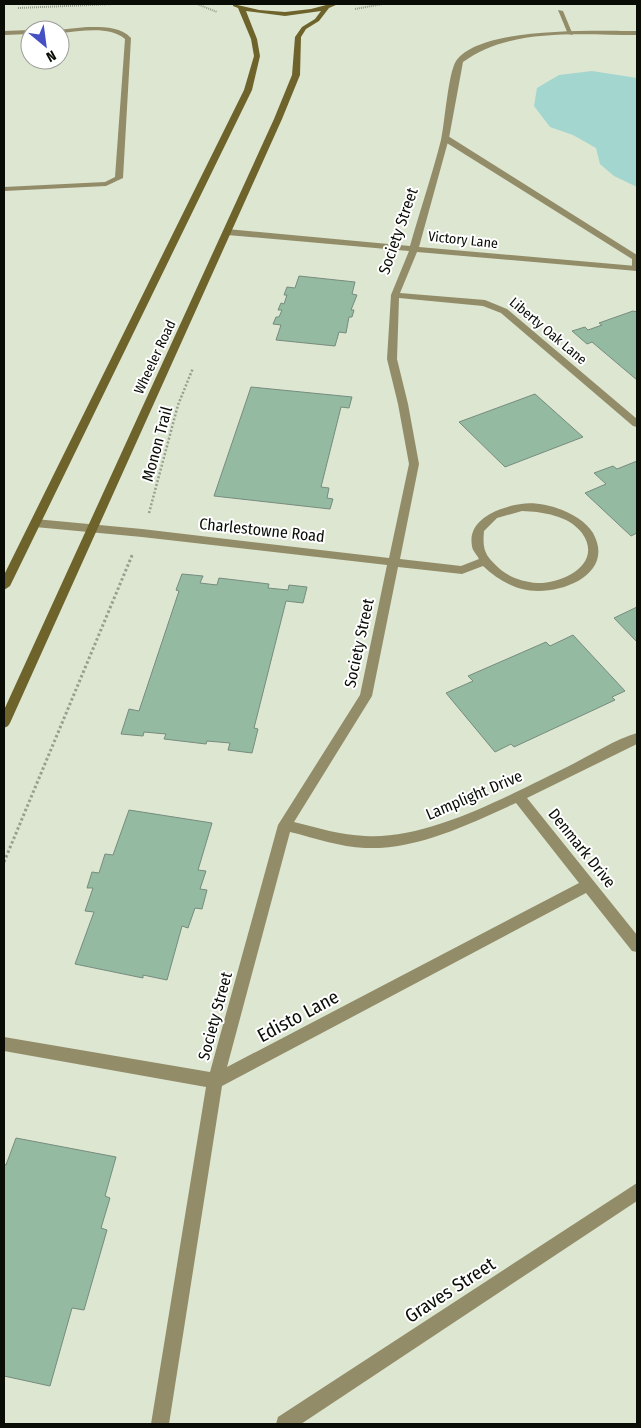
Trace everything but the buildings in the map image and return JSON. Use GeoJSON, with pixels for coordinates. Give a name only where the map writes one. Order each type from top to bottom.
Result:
{"type":"FeatureCollection","features":[{"type":"Feature","properties":{"kind":"street"},"geometry":{"type":"LineString","coordinates":[[237,5],[261,12],[285,14],[308,12],[331,5]]}},
{"type":"Feature","properties":{"kind":"street","name":"Wheeler Road"},"geometry":{"type":"LineString","coordinates":[[4,586],[248,90],[257,56],[254,39],[237,5]]}},
{"type":"Feature","properties":{"kind":"street","name":"Wheeler Road"},"geometry":{"type":"LineString","coordinates":[[4,723],[90,528],[278,119],[296,75],[298,37],[304,28],[317,20],[331,5]]}},
{"type":"Feature","properties":{"kind":"street"},"geometry":{"type":"LineString","coordinates":[[560,11],[571,34]]}},
{"type":"Feature","properties":{"kind":"street"},"geometry":{"type":"LineString","coordinates":[[4,188],[90,186],[106,184],[119,178],[128,38],[124,33],[112,30],[70,31]]}},
{"type":"Feature","properties":{"kind":"street"},"geometry":{"type":"LineString","coordinates":[[4,33],[20,32]]}},
{"type":"Feature","properties":{"kind":"street","name":"Society Street"},"geometry":{"type":"LineString","coordinates":[[160,1424],[215,1082],[285,825],[366,696],[414,464],[403,404],[392,359],[394,295],[414,248],[445,138],[459,62],[478,50],[499,42],[534,35],[637,33]]}},
{"type":"Feature","properties":{"kind":"street"},"geometry":{"type":"LineString","coordinates":[[445,138],[636,258],[636,269]]}},
{"type":"Feature","properties":{"kind":"street","name":"Victory Lane"},"geometry":{"type":"LineString","coordinates":[[227,232],[636,269]]}},
{"type":"Feature","properties":{"kind":"street","name":"Liberty Oak Lane"},"geometry":{"type":"LineString","coordinates":[[394,295],[485,303],[504,311],[637,424]]}},
{"type":"Feature","properties":{"kind":"street"},"geometry":{"type":"LineString","coordinates":[[522,507],[546,509],[568,517],[584,530],[592,546],[593,554],[586,569],[570,581],[553,585],[535,586],[510,581],[490,569],[483,562],[476,546],[480,530],[492,517],[511,509],[522,507]]}},
{"type":"Feature","properties":{"kind":"street","name":"Charlestowne Road"},"geometry":{"type":"LineString","coordinates":[[35,523],[142,533],[462,570],[483,562]]}},
{"type":"Feature","properties":{"kind":"street","name":"Lamplight Drive"},"geometry":{"type":"LineString","coordinates":[[285,825],[356,842],[377,842],[429,833],[458,823],[518,796],[637,738]]}},
{"type":"Feature","properties":{"kind":"street","name":"Denmark Drive"},"geometry":{"type":"LineString","coordinates":[[518,796],[637,946]]}},
{"type":"Feature","properties":{"kind":"street","name":"Edisto Lane"},"geometry":{"type":"LineString","coordinates":[[215,1082],[588,885]]}},
{"type":"Feature","properties":{"kind":"street"},"geometry":{"type":"LineString","coordinates":[[4,1044],[215,1082]]}},
{"type":"Feature","properties":{"kind":"street","name":"Graves Street"},"geometry":{"type":"LineString","coordinates":[[285,1424],[637,1191]]}},
{"type":"Feature","properties":{"kind":"path"},"geometry":{"type":"LineString","coordinates":[[18,8],[114,4]]}},
{"type":"Feature","properties":{"kind":"path","name":"Monon Trail"},"geometry":{"type":"LineString","coordinates":[[4,862],[142,533],[162,469],[178,405],[194,365]]}},
{"type":"Feature","properties":{"kind":"water"},"geometry":{"type":"Polygon","coordinates":[[[592,71],[637,78],[637,187],[614,176],[600,164],[596,148],[573,135],[550,127],[534,106],[537,88],[559,75],[592,71]]]}}]}
